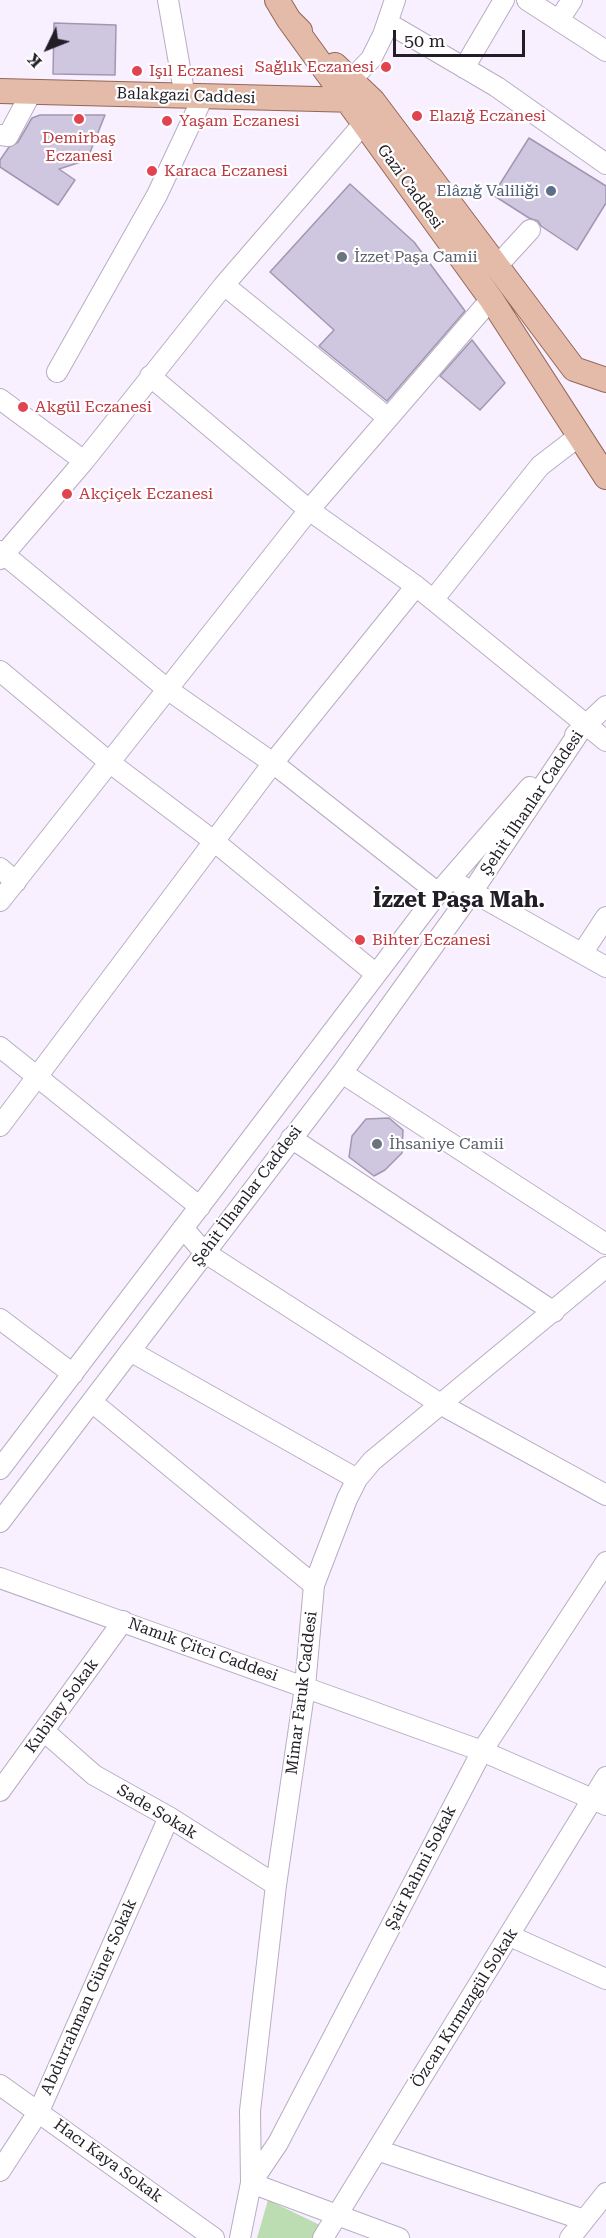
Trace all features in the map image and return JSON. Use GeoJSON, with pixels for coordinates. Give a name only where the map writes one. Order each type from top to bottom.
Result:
{"type":"FeatureCollection","features":[{"type":"Feature","properties":{"kind":"main road"},"geometry":{"type":"LineString","coordinates":[[283,10],[497,266],[574,369],[606,380]]}},
{"type":"Feature","properties":{"kind":"main road","name":"Balakgazi Caddesi"},"geometry":{"type":"LineString","coordinates":[[0,91],[194,97],[349,90]]}},
{"type":"Feature","properties":{"kind":"main road","name":"Gazi Caddesi"},"geometry":{"type":"LineString","coordinates":[[368,112],[579,436],[603,465]]}},
{"type":"Feature","properties":{"kind":"street"},"geometry":{"type":"LineString","coordinates":[[57,372],[157,195],[194,97],[168,0]]}},
{"type":"Feature","properties":{"kind":"street"},"geometry":{"type":"LineString","coordinates":[[349,90],[371,59],[388,23],[395,0]]}},
{"type":"Feature","properties":{"kind":"street"},"geometry":{"type":"LineString","coordinates":[[464,68],[504,0]]}},
{"type":"Feature","properties":{"kind":"street"},"geometry":{"type":"LineString","coordinates":[[527,0],[606,51]]}},
{"type":"Feature","properties":{"kind":"street"},"geometry":{"type":"LineString","coordinates":[[559,20],[572,0]]}},
{"type":"Feature","properties":{"kind":"street"},"geometry":{"type":"LineString","coordinates":[[388,23],[497,87],[606,164]]}},
{"type":"Feature","properties":{"kind":"street"},"geometry":{"type":"LineString","coordinates":[[3,140],[32,91]]}},
{"type":"Feature","properties":{"kind":"street"},"geometry":{"type":"LineString","coordinates":[[368,112],[224,285],[84,461],[1,555],[167,689],[273,763],[438,893]]}},
{"type":"Feature","properties":{"kind":"street"},"geometry":{"type":"LineString","coordinates":[[497,266],[530,230]]}},
{"type":"Feature","properties":{"kind":"street"},"geometry":{"type":"LineString","coordinates":[[224,285],[387,417]]}},
{"type":"Feature","properties":{"kind":"street"},"geometry":{"type":"LineString","coordinates":[[0,901],[309,510],[491,299]]}},
{"type":"Feature","properties":{"kind":"street"},"geometry":{"type":"LineString","coordinates":[[150,376],[309,510],[416,586],[606,741]]}},
{"type":"Feature","properties":{"kind":"street"},"geometry":{"type":"LineString","coordinates":[[0,399],[84,461]]}},
{"type":"Feature","properties":{"kind":"street"},"geometry":{"type":"LineString","coordinates":[[433,600],[540,466],[579,436]]}},
{"type":"Feature","properties":{"kind":"street"},"geometry":{"type":"LineString","coordinates":[[0,1126],[273,763],[416,586]]}},
{"type":"Feature","properties":{"kind":"street"},"geometry":{"type":"LineString","coordinates":[[0,671],[109,762],[215,842],[376,974]]}},
{"type":"Feature","properties":{"kind":"street"},"geometry":{"type":"LineString","coordinates":[[584,725],[606,706]]}},
{"type":"Feature","properties":{"kind":"street","name":"Şehit İlhanlar Caddesi"},"geometry":{"type":"LineString","coordinates":[[0,1469],[438,893],[584,725]]}},
{"type":"Feature","properties":{"kind":"street","name":"Şehit İlhanlar Caddesi"},"geometry":{"type":"LineString","coordinates":[[0,1522],[342,1073],[472,892],[584,725]]}},
{"type":"Feature","properties":{"kind":"street"},"geometry":{"type":"LineString","coordinates":[[0,868],[16,882]]}},
{"type":"Feature","properties":{"kind":"street"},"geometry":{"type":"LineString","coordinates":[[451,878],[606,967]]}},
{"type":"Feature","properties":{"kind":"street"},"geometry":{"type":"LineString","coordinates":[[583,952],[606,917]]}},
{"type":"Feature","properties":{"kind":"street"},"geometry":{"type":"LineString","coordinates":[[0,1047],[200,1207]]}},
{"type":"Feature","properties":{"kind":"street"},"geometry":{"type":"LineString","coordinates":[[342,1073],[606,1244]]}},
{"type":"Feature","properties":{"kind":"street"},"geometry":{"type":"LineString","coordinates":[[291,1138],[554,1312]]}},
{"type":"Feature","properties":{"kind":"street"},"geometry":{"type":"LineString","coordinates":[[183,1228],[204,1252],[441,1405],[606,1495]]}},
{"type":"Feature","properties":{"kind":"street","name":"Mimar Faruk Caddesi"},"geometry":{"type":"LineString","coordinates":[[240,2238],[251,2183],[250,2111],[276,1885],[304,1687],[314,1585],[357,1479],[398,1438],[606,1268]]}},
{"type":"Feature","properties":{"kind":"street"},"geometry":{"type":"LineString","coordinates":[[0,1319],[73,1374]]}},
{"type":"Feature","properties":{"kind":"street"},"geometry":{"type":"LineString","coordinates":[[130,1351],[357,1479]]}},
{"type":"Feature","properties":{"kind":"street"},"geometry":{"type":"LineString","coordinates":[[92,1402],[314,1585]]}},
{"type":"Feature","properties":{"kind":"street","name":"Şair Rahmi Sokak"},"geometry":{"type":"LineString","coordinates":[[251,2183],[279,2143],[482,1751],[606,1562]]}},
{"type":"Feature","properties":{"kind":"street","name":"Namık Çitci Caddesi"},"geometry":{"type":"LineString","coordinates":[[0,1578],[482,1751],[600,1802]]}},
{"type":"Feature","properties":{"kind":"street","name":"Kubilay Sokak"},"geometry":{"type":"LineString","coordinates":[[0,1791],[123,1621]]}},
{"type":"Feature","properties":{"kind":"street","name":"Sade Sokak"},"geometry":{"type":"LineString","coordinates":[[44,1731],[94,1775],[169,1817],[276,1885]]}},
{"type":"Feature","properties":{"kind":"street","name":"Özcan Kırmızıgül Sokak"},"geometry":{"type":"LineString","coordinates":[[323,2238],[510,1936],[600,1802],[606,1777]]}},
{"type":"Feature","properties":{"kind":"street","name":"Abdurrahman Güner Sokak"},"geometry":{"type":"LineString","coordinates":[[0,2171],[39,2111],[169,1817]]}},
{"type":"Feature","properties":{"kind":"street"},"geometry":{"type":"LineString","coordinates":[[510,1936],[606,1979]]}},
{"type":"Feature","properties":{"kind":"street","name":"Hacı Kaya Sokak"},"geometry":{"type":"LineString","coordinates":[[0,2085],[214,2238]]}},
{"type":"Feature","properties":{"kind":"street"},"geometry":{"type":"LineString","coordinates":[[377,2150],[584,2220]]}},
{"type":"Feature","properties":{"kind":"street"},"geometry":{"type":"LineString","coordinates":[[251,2183],[399,2238]]}},
{"type":"Feature","properties":{"kind":"street"},"geometry":{"type":"LineString","coordinates":[[570,2238],[606,2193]]}},
{"type":"Feature","properties":{"kind":"green space"},"geometry":{"type":"Polygon","coordinates":[[[268,2200],[322,2226],[315,2238],[257,2238],[268,2200]]]}},
{"type":"Feature","properties":{"kind":"building"},"geometry":{"type":"Polygon","coordinates":[[[54,23],[116,25],[115,75],[53,74],[54,23]]]}},
{"type":"Feature","properties":{"kind":"building"},"geometry":{"type":"Polygon","coordinates":[[[40,115],[105,115],[87,160],[59,169],[75,180],[58,205],[0,167],[0,160],[9,147],[18,142],[32,118],[40,115]]]}},
{"type":"Feature","properties":{"kind":"building","name":"Elâzığ Valiliği"},"geometry":{"type":"Polygon","coordinates":[[[529,138],[606,186],[606,203],[577,250],[541,226],[538,221],[529,218],[493,195],[529,138]]]}},
{"type":"Feature","properties":{"kind":"building"},"geometry":{"type":"Polygon","coordinates":[[[350,184],[414,242],[465,311],[387,401],[319,346],[334,330],[270,272],[350,184]]]}},
{"type":"Feature","properties":{"kind":"building"},"geometry":{"type":"Polygon","coordinates":[[[472,340],[505,383],[480,410],[440,376],[472,340]]]}},
{"type":"Feature","properties":{"kind":"building","name":"İhsaniye Camii"},"geometry":{"type":"Polygon","coordinates":[[[389,1118],[403,1130],[402,1153],[385,1170],[374,1176],[349,1157],[352,1136],[366,1119],[389,1118]]]}},
{"type":"Feature","properties":{"kind":"place","name":"Sağlık Eczanesi"},"geometry":{"type":"Point","coordinates":[386,67]}},
{"type":"Feature","properties":{"kind":"place","name":"Işıl Eczanesi"},"geometry":{"type":"Point","coordinates":[137,71]}},
{"type":"Feature","properties":{"kind":"place","name":"Elazığ Eczanesi"},"geometry":{"type":"Point","coordinates":[417,116]}},
{"type":"Feature","properties":{"kind":"place","name":"Demirbaş Eczanesi"},"geometry":{"type":"Point","coordinates":[79,119]}},
{"type":"Feature","properties":{"kind":"place","name":"Yaşam Eczanesi"},"geometry":{"type":"Point","coordinates":[167,121]}},
{"type":"Feature","properties":{"kind":"place","name":"Karaca Eczanesi"},"geometry":{"type":"Point","coordinates":[152,171]}},
{"type":"Feature","properties":{"kind":"place","name":"Elâzığ Valiliği"},"geometry":{"type":"Point","coordinates":[551,191]}},
{"type":"Feature","properties":{"kind":"place","name":"İzzet Paşa Camii"},"geometry":{"type":"Point","coordinates":[342,257]}},
{"type":"Feature","properties":{"kind":"place","name":"Akgül Eczanesi"},"geometry":{"type":"Point","coordinates":[23,407]}},
{"type":"Feature","properties":{"kind":"place","name":"Akçiçek Eczanesi"},"geometry":{"type":"Point","coordinates":[67,494]}},
{"type":"Feature","properties":{"kind":"place","name":"Bihter Eczanesi"},"geometry":{"type":"Point","coordinates":[360,940]}},
{"type":"Feature","properties":{"kind":"place","name":"İhsaniye Camii"},"geometry":{"type":"Point","coordinates":[377,1144]}},
{"type":"Feature","properties":{"kind":"district","name":"İzzet Paşa Mah."},"geometry":{"type":"Point","coordinates":[459,901]}}]}
